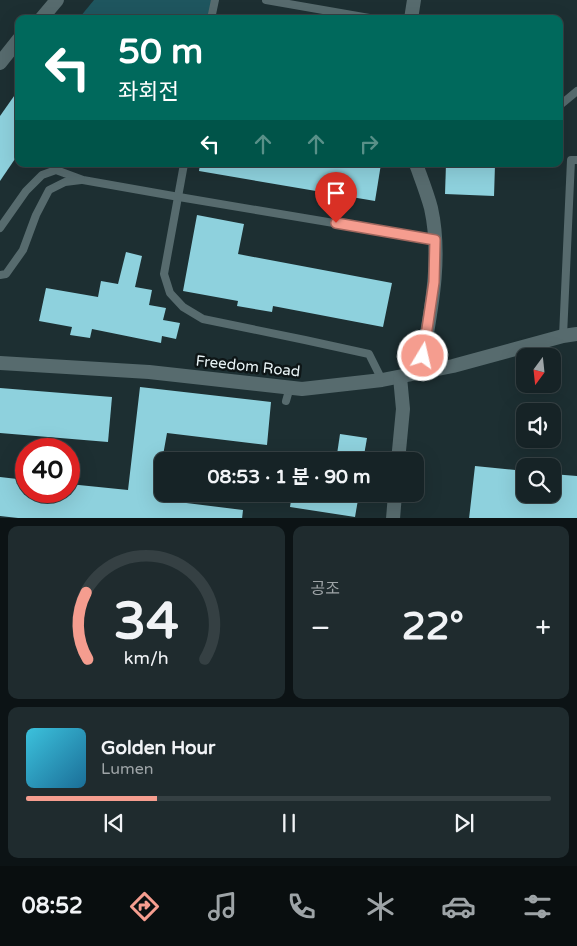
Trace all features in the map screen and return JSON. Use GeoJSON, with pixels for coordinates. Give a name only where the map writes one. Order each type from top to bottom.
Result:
{"type":"FeatureCollection","features":[{"type":"Feature","properties":{"kind":"street"},"geometry":{"type":"LineString","coordinates":[[44,15],[57,0]]}},
{"type":"Feature","properties":{"kind":"street"},"geometry":{"type":"LineString","coordinates":[[412,15],[414,0]]}},
{"type":"Feature","properties":{"kind":"street"},"geometry":{"type":"LineString","coordinates":[[0,63],[15,44]]}},
{"type":"Feature","properties":{"kind":"street"},"geometry":{"type":"LineString","coordinates":[[417,167],[431,208],[435,240],[434,282],[420,373]]}},
{"type":"Feature","properties":{"kind":"street","name":"Freedom Road"},"geometry":{"type":"LineString","coordinates":[[0,363],[149,372],[302,389],[382,380],[420,373],[577,334]]}},
{"type":"Feature","properties":{"kind":"street"},"geometry":{"type":"LineString","coordinates":[[399,452],[403,409],[400,377]]}},
{"type":"Feature","properties":{"kind":"street"},"geometry":{"type":"LineString","coordinates":[[393,518],[394,502]]}},
{"type":"Feature","properties":{"kind":"lane"},"geometry":{"type":"LineString","coordinates":[[212,15],[215,0]]}},
{"type":"Feature","properties":{"kind":"lane"},"geometry":{"type":"LineString","coordinates":[[266,0],[352,15]]}},
{"type":"Feature","properties":{"kind":"lane"},"geometry":{"type":"LineString","coordinates":[[563,103],[577,91]]}},
{"type":"Feature","properties":{"kind":"lane"},"geometry":{"type":"LineString","coordinates":[[563,336],[571,160],[577,160]]}},
{"type":"Feature","properties":{"kind":"lane"},"geometry":{"type":"LineString","coordinates":[[184,167],[164,274],[170,292],[183,307],[203,319],[369,354],[382,380]]}},
{"type":"Feature","properties":{"kind":"lane"},"geometry":{"type":"LineString","coordinates":[[0,228],[26,191],[42,175],[56,170],[83,180],[435,240]]}},
{"type":"Feature","properties":{"kind":"lane"},"geometry":{"type":"LineString","coordinates":[[0,275],[6,274],[23,250],[36,215],[49,190],[65,182],[83,180]]}},
{"type":"Feature","properties":{"kind":"lane"},"geometry":{"type":"LineString","coordinates":[[286,401],[290,387]]}},
{"type":"Feature","properties":{"kind":"shaded area"},"geometry":{"type":"Polygon","coordinates":[[[94,0],[215,0],[212,15],[82,15],[94,0]]]}},
{"type":"Feature","properties":{"kind":"building"},"geometry":{"type":"Polygon","coordinates":[[[15,95],[15,159],[0,181],[0,116],[15,95]]]}},
{"type":"Feature","properties":{"kind":"building"},"geometry":{"type":"Polygon","coordinates":[[[200,167],[381,167],[375,201],[199,171],[200,167]]]}},
{"type":"Feature","properties":{"kind":"building"},"geometry":{"type":"Polygon","coordinates":[[[446,167],[495,167],[494,196],[445,194],[446,167]]]}},
{"type":"Feature","properties":{"kind":"building"},"geometry":{"type":"Polygon","coordinates":[[[197,215],[244,224],[238,254],[392,283],[383,327],[273,306],[272,312],[237,306],[238,301],[183,291],[197,215]]]}},
{"type":"Feature","properties":{"kind":"building"},"geometry":{"type":"Polygon","coordinates":[[[126,252],[142,256],[135,287],[152,290],[149,305],[166,308],[163,320],[180,323],[176,339],[162,336],[161,343],[92,329],[90,338],[70,335],[72,327],[39,321],[46,288],[98,297],[101,281],[118,284],[126,252]]]}},
{"type":"Feature","properties":{"kind":"building"},"geometry":{"type":"Polygon","coordinates":[[[140,387],[271,402],[267,445],[167,433],[164,452],[154,452],[154,502],[178,502],[243,510],[242,518],[18,518],[0,516],[0,477],[15,479],[15,503],[80,503],[80,485],[128,490],[140,387]]]}},
{"type":"Feature","properties":{"kind":"building"},"geometry":{"type":"Polygon","coordinates":[[[0,388],[112,397],[108,442],[80,440],[80,438],[0,433],[0,388]]]}},
{"type":"Feature","properties":{"kind":"building"},"geometry":{"type":"Polygon","coordinates":[[[340,434],[367,438],[365,452],[337,452],[340,434]]]}},
{"type":"Feature","properties":{"kind":"building"},"geometry":{"type":"Polygon","coordinates":[[[475,466],[516,470],[516,503],[561,503],[561,475],[577,476],[577,518],[469,518],[475,466]]]}},
{"type":"Feature","properties":{"kind":"building"},"geometry":{"type":"Polygon","coordinates":[[[291,502],[358,502],[355,517],[290,507],[291,502]]]}},
{"type":"Feature","properties":{"kind":"route"},"geometry":{"type":"LineString","coordinates":[[336,223],[435,240],[434,282],[423,356]]}}]}
